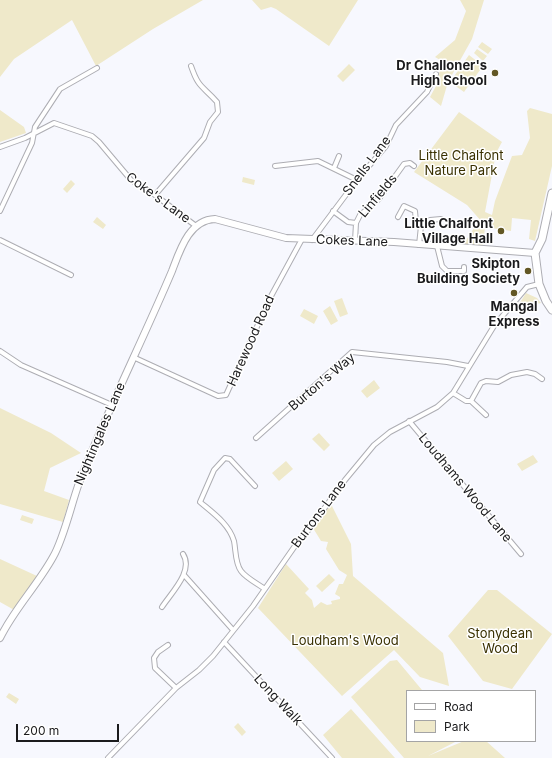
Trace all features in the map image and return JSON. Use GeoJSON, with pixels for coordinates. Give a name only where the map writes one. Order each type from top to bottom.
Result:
{"type":"FeatureCollection","features":[{"type":"Feature","properties":{"kind":"main road"},"geometry":{"type":"LineString","coordinates":[[552,193],[542,239],[535,253],[539,284],[546,301],[552,310]]}},
{"type":"Feature","properties":{"kind":"main road","name":"Cokes Lane"},"geometry":{"type":"LineString","coordinates":[[196,226],[205,220],[215,219],[286,238],[535,253]]}},
{"type":"Feature","properties":{"kind":"main road","name":"Nightingales Lane"},"geometry":{"type":"LineString","coordinates":[[0,638],[10,620],[54,556],[79,483],[112,405],[178,256],[196,226]]}},
{"type":"Feature","properties":{"kind":"street"},"geometry":{"type":"LineString","coordinates":[[155,195],[204,138],[210,122],[218,112],[217,102],[203,90],[197,82],[192,66]]}},
{"type":"Feature","properties":{"kind":"street"},"geometry":{"type":"LineString","coordinates":[[0,211],[32,143],[35,127],[60,89],[97,68]]}},
{"type":"Feature","properties":{"kind":"street","name":"Snells Lane"},"geometry":{"type":"LineString","coordinates":[[312,240],[357,180],[386,146],[396,125],[427,92],[436,74]]}},
{"type":"Feature","properties":{"kind":"street","name":"Coke's Lane"},"geometry":{"type":"LineString","coordinates":[[0,147],[34,134],[54,123],[92,136],[99,142],[131,180],[155,195],[196,226]]}},
{"type":"Feature","properties":{"kind":"street"},"geometry":{"type":"LineString","coordinates":[[334,168],[339,156]]}},
{"type":"Feature","properties":{"kind":"street"},"geometry":{"type":"LineString","coordinates":[[275,166],[318,161],[357,180]]}},
{"type":"Feature","properties":{"kind":"street","name":"Linfields"},"geometry":{"type":"LineString","coordinates":[[355,241],[356,223],[366,208],[378,200],[404,164],[410,163],[414,166]]}},
{"type":"Feature","properties":{"kind":"street"},"geometry":{"type":"LineString","coordinates":[[398,217],[404,206],[410,207],[415,211],[416,222],[421,226]]}},
{"type":"Feature","properties":{"kind":"street"},"geometry":{"type":"LineString","coordinates":[[333,211],[348,222],[356,223]]}},
{"type":"Feature","properties":{"kind":"street"},"geometry":{"type":"LineString","coordinates":[[421,226],[430,220],[441,219]]}},
{"type":"Feature","properties":{"kind":"street"},"geometry":{"type":"LineString","coordinates":[[419,245],[421,226]]}},
{"type":"Feature","properties":{"kind":"street","name":"Harewood Road"},"geometry":{"type":"LineString","coordinates":[[133,357],[218,396],[226,395],[270,298],[302,239]]}},
{"type":"Feature","properties":{"kind":"street"},"geometry":{"type":"LineString","coordinates":[[0,240],[71,276]]}},
{"type":"Feature","properties":{"kind":"street"},"geometry":{"type":"LineString","coordinates":[[438,246],[442,266],[447,271],[464,271]]}},
{"type":"Feature","properties":{"kind":"street","name":"Burtons Lane"},"geometry":{"type":"LineString","coordinates":[[108,758],[176,688],[199,670],[224,642],[265,589],[297,543],[311,528],[362,458],[374,445],[390,432],[436,408],[453,393],[486,338],[527,288],[539,284]]}},
{"type":"Feature","properties":{"kind":"street"},"geometry":{"type":"LineString","coordinates":[[0,351],[20,365],[112,405]]}},
{"type":"Feature","properties":{"kind":"street","name":"Burton's Way"},"geometry":{"type":"LineString","coordinates":[[256,438],[352,352],[447,362],[468,366]]}},
{"type":"Feature","properties":{"kind":"street"},"geometry":{"type":"LineString","coordinates":[[471,401],[481,383],[486,381],[498,382],[511,375],[527,372],[542,379]]}},
{"type":"Feature","properties":{"kind":"street"},"geometry":{"type":"LineString","coordinates":[[453,393],[466,401],[471,401],[486,415]]}},
{"type":"Feature","properties":{"kind":"street","name":"Loudhams Wood Lane"},"geometry":{"type":"LineString","coordinates":[[409,421],[521,554]]}},
{"type":"Feature","properties":{"kind":"street"},"geometry":{"type":"LineString","coordinates":[[255,486],[230,459],[225,458],[214,470],[198,503],[220,518],[227,527],[234,540],[238,566],[241,572],[265,589]]}},
{"type":"Feature","properties":{"kind":"street"},"geometry":{"type":"LineString","coordinates":[[162,607],[184,575],[186,558],[183,554]]}},
{"type":"Feature","properties":{"kind":"street"},"geometry":{"type":"LineString","coordinates":[[184,575],[233,630]]}},
{"type":"Feature","properties":{"kind":"street","name":"Long Walk"},"geometry":{"type":"LineString","coordinates":[[224,642],[332,758]]}},
{"type":"Feature","properties":{"kind":"street"},"geometry":{"type":"LineString","coordinates":[[168,645],[158,652],[154,658],[155,668],[176,688]]}},
{"type":"Feature","properties":{"kind":"green space"},"geometry":{"type":"Polygon","coordinates":[[[0,0],[203,0],[153,29],[96,66],[72,20],[14,59],[0,77],[0,0]]]}},
{"type":"Feature","properties":{"kind":"green space"},"geometry":{"type":"Polygon","coordinates":[[[252,0],[358,0],[329,46],[276,9],[271,7],[261,10],[252,0]]]}},
{"type":"Feature","properties":{"kind":"green space"},"geometry":{"type":"Polygon","coordinates":[[[460,0],[484,0],[472,39],[448,82],[441,106],[430,97],[436,86],[442,61],[435,57],[455,40],[466,11],[460,0]]]}},
{"type":"Feature","properties":{"kind":"green space"},"geometry":{"type":"Polygon","coordinates":[[[482,42],[492,49],[488,54],[478,47],[482,42]]]}},
{"type":"Feature","properties":{"kind":"green space"},"geometry":{"type":"Polygon","coordinates":[[[477,49],[487,56],[483,61],[474,53],[477,49]]]}},
{"type":"Feature","properties":{"kind":"green space"},"geometry":{"type":"Polygon","coordinates":[[[469,55],[483,66],[464,92],[450,82],[469,55]]]}},
{"type":"Feature","properties":{"kind":"green space"},"geometry":{"type":"Polygon","coordinates":[[[349,64],[355,70],[343,82],[337,76],[349,64]]]}},
{"type":"Feature","properties":{"kind":"green space","name":"Little Chalfont Nature Park"},"geometry":{"type":"Polygon","coordinates":[[[530,108],[552,114],[552,166],[535,241],[529,239],[531,220],[512,218],[511,231],[485,227],[483,246],[463,245],[476,225],[482,222],[467,205],[414,172],[459,112],[502,142],[496,153],[485,212],[492,215],[495,201],[512,156],[522,155],[530,138],[527,111],[530,108]]]}},
{"type":"Feature","properties":{"kind":"green space"},"geometry":{"type":"Polygon","coordinates":[[[0,110],[24,127],[26,133],[0,142],[0,110]]]}},
{"type":"Feature","properties":{"kind":"green space"},"geometry":{"type":"Polygon","coordinates":[[[243,177],[255,180],[254,185],[242,182],[243,177]]]}},
{"type":"Feature","properties":{"kind":"green space"},"geometry":{"type":"Polygon","coordinates":[[[71,180],[75,184],[67,193],[63,189],[71,180]]]}},
{"type":"Feature","properties":{"kind":"green space"},"geometry":{"type":"Polygon","coordinates":[[[97,217],[106,225],[103,229],[93,222],[97,217]]]}},
{"type":"Feature","properties":{"kind":"green space"},"geometry":{"type":"Polygon","coordinates":[[[526,293],[537,298],[541,303],[531,305],[524,313],[516,304],[521,301],[526,293]]]}},
{"type":"Feature","properties":{"kind":"green space"},"geometry":{"type":"Polygon","coordinates":[[[342,298],[348,314],[340,317],[334,301],[342,298]]]}},
{"type":"Feature","properties":{"kind":"green space"},"geometry":{"type":"Polygon","coordinates":[[[330,306],[338,321],[331,325],[323,311],[330,306]]]}},
{"type":"Feature","properties":{"kind":"green space"},"geometry":{"type":"Polygon","coordinates":[[[304,309],[318,316],[314,324],[300,316],[304,309]]]}},
{"type":"Feature","properties":{"kind":"green space"},"geometry":{"type":"Polygon","coordinates":[[[374,380],[380,388],[367,398],[361,391],[374,380]]]}},
{"type":"Feature","properties":{"kind":"green space"},"geometry":{"type":"Polygon","coordinates":[[[0,408],[51,433],[81,453],[50,468],[44,491],[69,500],[63,522],[0,504],[0,408]]]}},
{"type":"Feature","properties":{"kind":"green space"},"geometry":{"type":"Polygon","coordinates":[[[319,433],[330,445],[324,451],[312,439],[319,433]]]}},
{"type":"Feature","properties":{"kind":"green space"},"geometry":{"type":"Polygon","coordinates":[[[533,455],[538,462],[522,471],[517,464],[533,455]]]}},
{"type":"Feature","properties":{"kind":"green space"},"geometry":{"type":"Polygon","coordinates":[[[286,461],[293,469],[279,481],[272,473],[286,461]]]}},
{"type":"Feature","properties":{"kind":"green space","name":"Loudham's Wood"},"geometry":{"type":"Polygon","coordinates":[[[331,504],[351,544],[353,576],[443,653],[449,686],[420,677],[394,650],[342,696],[258,608],[286,564],[309,589],[305,593],[312,600],[314,608],[321,602],[327,605],[332,604],[331,601],[340,599],[340,597],[335,594],[339,584],[343,584],[347,575],[339,570],[326,549],[328,542],[321,541],[313,528],[331,504]]]}},
{"type":"Feature","properties":{"kind":"green space"},"geometry":{"type":"Polygon","coordinates":[[[22,515],[34,519],[32,524],[20,520],[22,515]]]}},
{"type":"Feature","properties":{"kind":"green space"},"geometry":{"type":"Polygon","coordinates":[[[0,559],[37,576],[16,611],[0,602],[0,559]]]}},
{"type":"Feature","properties":{"kind":"green space"},"geometry":{"type":"Polygon","coordinates":[[[329,574],[335,580],[322,592],[316,586],[329,574]]]}},
{"type":"Feature","properties":{"kind":"green space","name":"Stonydean Wood"},"geometry":{"type":"Polygon","coordinates":[[[488,590],[497,590],[552,634],[512,689],[483,681],[448,636],[488,590]]]}},
{"type":"Feature","properties":{"kind":"green space"},"geometry":{"type":"Polygon","coordinates":[[[397,660],[422,690],[406,690],[406,742],[455,742],[428,756],[462,742],[487,742],[505,758],[404,758],[351,697],[390,661],[397,660]]]}},
{"type":"Feature","properties":{"kind":"green space"},"geometry":{"type":"Polygon","coordinates":[[[9,693],[19,699],[16,704],[6,697],[9,693]]]}},
{"type":"Feature","properties":{"kind":"green space"},"geometry":{"type":"Polygon","coordinates":[[[351,709],[395,758],[342,758],[323,735],[351,709]]]}},
{"type":"Feature","properties":{"kind":"green space"},"geometry":{"type":"Polygon","coordinates":[[[238,723],[246,732],[242,736],[234,727],[238,723]]]}},
{"type":"Feature","properties":{"kind":"place","name":"Dr Challoner's High School"},"geometry":{"type":"Point","coordinates":[495,73]}},
{"type":"Feature","properties":{"kind":"place","name":"Little Chalfont Village Hall"},"geometry":{"type":"Point","coordinates":[501,231]}},
{"type":"Feature","properties":{"kind":"place","name":"Skipton Building Society"},"geometry":{"type":"Point","coordinates":[528,271]}},
{"type":"Feature","properties":{"kind":"place","name":"Mangal Express"},"geometry":{"type":"Point","coordinates":[514,293]}}]}
